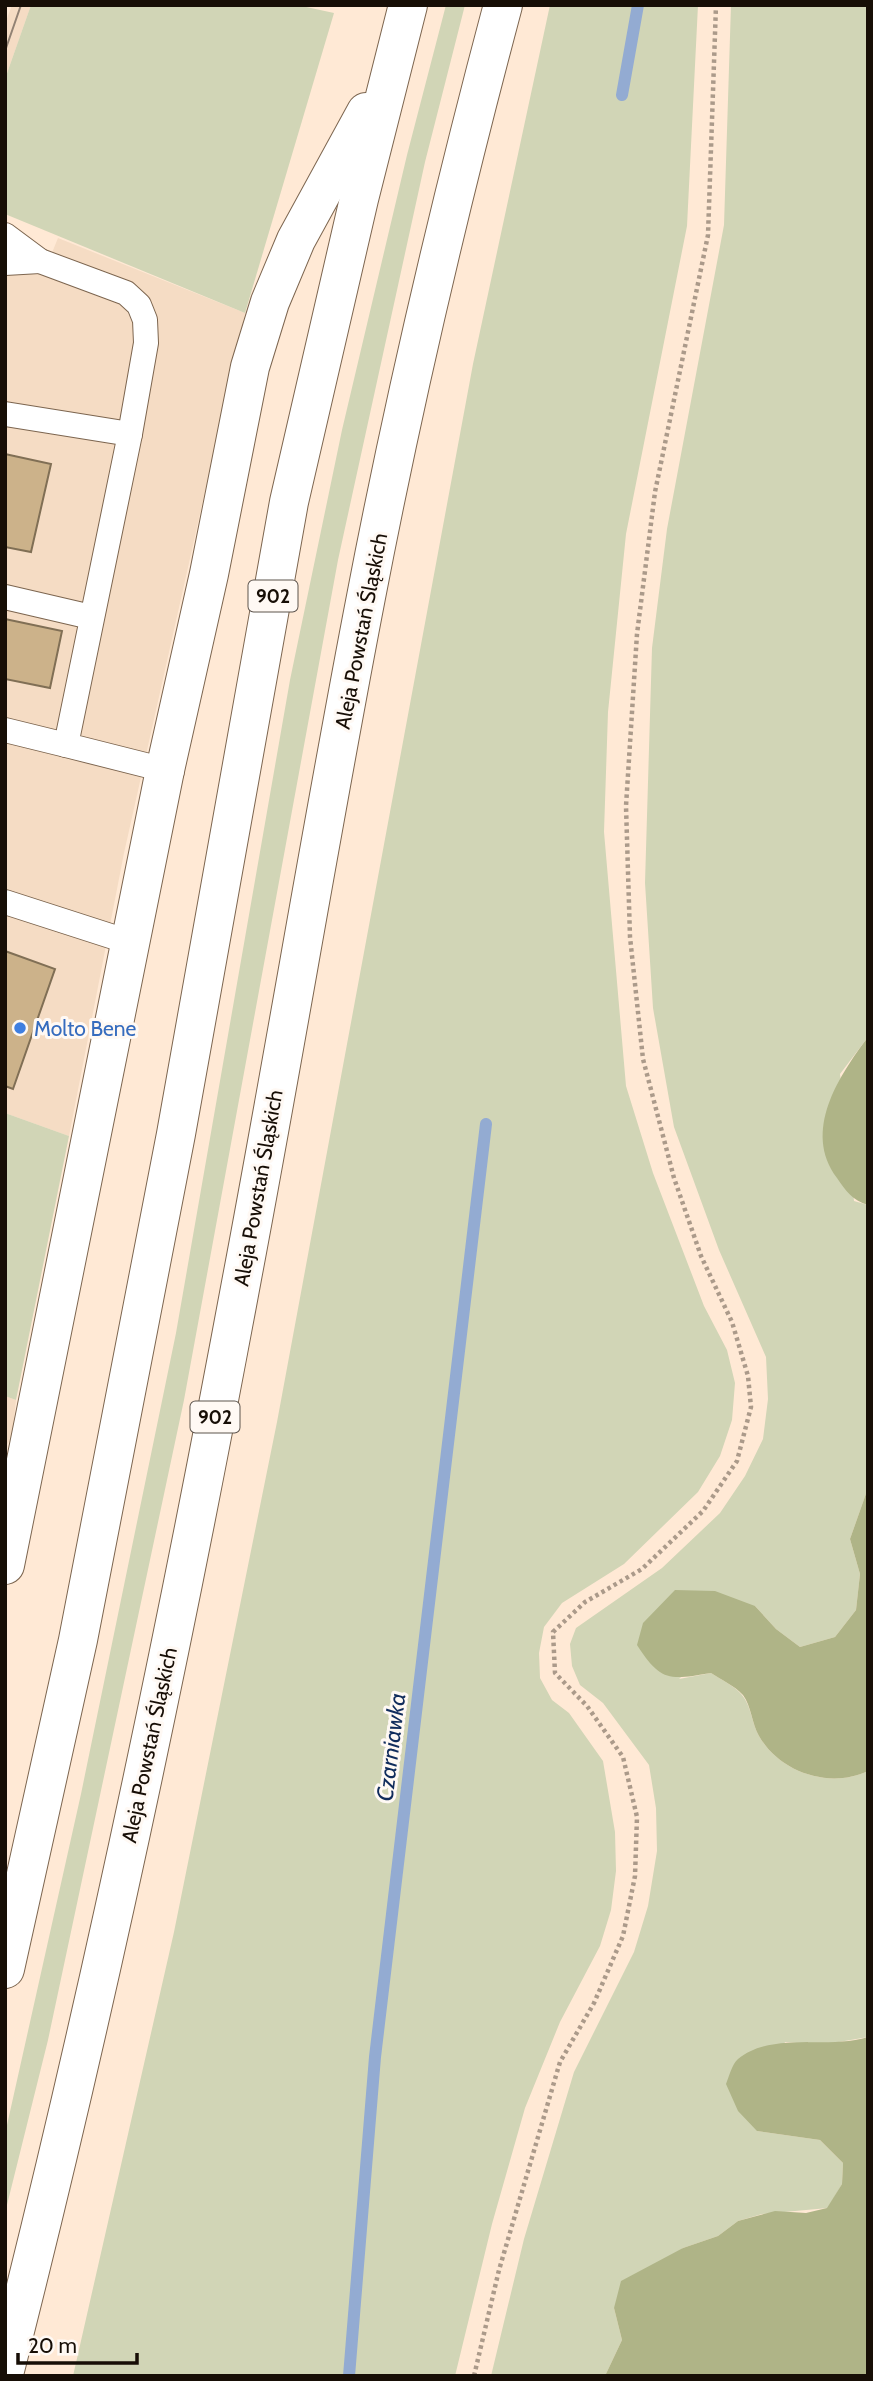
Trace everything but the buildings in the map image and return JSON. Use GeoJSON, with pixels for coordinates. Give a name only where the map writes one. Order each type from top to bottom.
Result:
{"type":"FeatureCollection","features":[{"type":"Feature","properties":{"kind":"main road","name":"902"},"geometry":{"type":"LineString","coordinates":[[5,1969],[78,1640],[174,1147],[289,502],[408,5]]}},
{"type":"Feature","properties":{"kind":"main road","name":"Aleja Powstań Śląskich"},"geometry":{"type":"LineString","coordinates":[[5,2370],[39,2239],[149,1754],[243,1276],[367,590],[419,350],[503,5]]}},
{"type":"Feature","properties":{"kind":"main road"},"geometry":{"type":"LineString","coordinates":[[5,1565],[11,1504],[165,770],[209,574],[250,367],[270,302],[296,240],[392,64]]}},
{"type":"Feature","properties":{"kind":"main road"},"geometry":{"type":"LineString","coordinates":[[15,2376],[39,2239]]}},
{"type":"Feature","properties":{"kind":"lane"},"geometry":{"type":"LineString","coordinates":[[5,234],[40,261],[126,293],[139,304],[145,320],[146,343],[130,434],[66,745]]}},
{"type":"Feature","properties":{"kind":"lane"},"geometry":{"type":"LineString","coordinates":[[5,263],[40,261]]}},
{"type":"Feature","properties":{"kind":"lane"},"geometry":{"type":"LineString","coordinates":[[5,414],[130,434]]}},
{"type":"Feature","properties":{"kind":"lane"},"geometry":{"type":"LineString","coordinates":[[5,597],[91,617]]}},
{"type":"Feature","properties":{"kind":"lane"},"geometry":{"type":"LineString","coordinates":[[5,730],[165,770]]}},
{"type":"Feature","properties":{"kind":"lane"},"geometry":{"type":"LineString","coordinates":[[5,902],[129,942]]}},
{"type":"Feature","properties":{"kind":"path"},"geometry":{"type":"LineString","coordinates":[[474,2376],[499,2270],[560,2062],[594,2003],[624,1936],[635,1876],[637,1817],[623,1757],[587,1706],[555,1673],[553,1632],[585,1602],[642,1569],[703,1511],[737,1461],[751,1407],[744,1362],[732,1322],[701,1256],[674,1178],[643,1059],[630,937],[626,806],[637,634],[655,492],[708,235],[716,5]]}},
{"type":"Feature","properties":{"kind":"shaded area"},"geometry":{"type":"Polygon","coordinates":[[[12,5],[31,5],[5,79],[5,24],[12,5]]]}},
{"type":"Feature","properties":{"kind":"shaded area"},"geometry":{"type":"Polygon","coordinates":[[[58,238],[245,313],[124,853],[69,1136],[5,1113],[5,272],[43,275],[58,238]]]}},
{"type":"Feature","properties":{"kind":"shaded area"},"geometry":{"type":"Polygon","coordinates":[[[5,1396],[16,1400],[12,1436],[5,1448],[5,1396]]]}},
{"type":"Feature","properties":{"kind":"green space"},"geometry":{"type":"Polygon","coordinates":[[[31,5],[297,5],[334,13],[245,313],[5,214],[5,79],[31,5]]]}},
{"type":"Feature","properties":{"kind":"green space"},"geometry":{"type":"Polygon","coordinates":[[[446,5],[465,5],[425,162],[338,560],[184,1400],[48,2040],[5,2213],[5,2134],[81,1794],[176,1333],[290,680],[342,430],[407,155],[446,5]]]}},
{"type":"Feature","properties":{"kind":"green space"},"geometry":{"type":"Polygon","coordinates":[[[550,5],[698,5],[687,226],[626,534],[608,712],[604,832],[626,1086],[653,1173],[704,1306],[727,1350],[735,1383],[732,1420],[720,1456],[698,1492],[624,1564],[562,1603],[544,1627],[539,1653],[540,1678],[552,1700],[569,1713],[603,1761],[615,1832],[616,1871],[611,1910],[600,1946],[560,2022],[525,2108],[492,2224],[455,2376],[73,2376],[174,1932],[277,1422],[473,364],[550,5]]]}},
{"type":"Feature","properties":{"kind":"green space"},"geometry":{"type":"Polygon","coordinates":[[[731,5],[868,5],[868,1037],[840,1074],[854,1201],[868,1205],[868,1488],[850,1539],[860,1574],[856,1610],[835,1637],[800,1647],[776,1629],[755,1606],[679,1679],[711,1673],[739,1692],[745,1699],[759,1736],[768,1749],[793,1768],[822,1778],[853,1776],[868,1771],[868,2037],[821,2045],[785,2042],[757,2131],[820,2140],[843,2163],[842,2184],[828,2208],[762,2214],[738,2221],[718,2236],[683,2248],[614,2308],[622,2340],[605,2376],[491,2376],[524,2239],[574,2072],[634,1952],[648,1906],[657,1851],[656,1808],[649,1765],[603,1703],[580,1685],[572,1666],[570,1644],[576,1628],[662,1568],[720,1513],[745,1476],[763,1439],[768,1399],[766,1357],[719,1250],[674,1127],[653,1008],[645,883],[652,648],[667,529],[724,225],[731,5]]]}},
{"type":"Feature","properties":{"kind":"green space"},"geometry":{"type":"Polygon","coordinates":[[[868,1037],[868,1205],[854,1198],[840,1183],[827,1160],[823,1142],[828,1104],[846,1069],[868,1037]]]}},
{"type":"Feature","properties":{"kind":"green space"},"geometry":{"type":"Polygon","coordinates":[[[5,1113],[69,1136],[16,1400],[5,1396],[5,1113]]]}},
{"type":"Feature","properties":{"kind":"green space"},"geometry":{"type":"Polygon","coordinates":[[[868,1488],[868,1771],[853,1776],[822,1778],[793,1768],[768,1749],[759,1736],[746,1699],[736,1689],[711,1673],[685,1677],[667,1676],[653,1666],[637,1645],[643,1623],[675,1590],[715,1591],[755,1606],[776,1629],[800,1647],[835,1637],[856,1610],[860,1574],[850,1539],[868,1488]]]}},
{"type":"Feature","properties":{"kind":"green space"},"geometry":{"type":"Polygon","coordinates":[[[868,2037],[868,2376],[605,2376],[622,2340],[614,2308],[621,2281],[683,2248],[718,2236],[738,2221],[775,2211],[806,2213],[827,2208],[842,2184],[843,2163],[820,2140],[757,2131],[738,2111],[726,2084],[736,2061],[752,2051],[783,2043],[852,2041],[868,2037]]]}},
{"type":"Feature","properties":{"kind":"waterway","name":"Czarniawka"},"geometry":{"type":"LineString","coordinates":[[622,95],[638,5]]}},
{"type":"Feature","properties":{"kind":"waterway","name":"Czarniawka"},"geometry":{"type":"LineString","coordinates":[[349,2376],[375,2057],[486,1124]]}},
{"type":"Feature","properties":{"kind":"tram line"},"geometry":{"type":"LineString","coordinates":[[5,51],[21,5]]}},
{"type":"Feature","properties":{"kind":"place","name":"Molto Bene"},"geometry":{"type":"Point","coordinates":[20,1028]}}]}
